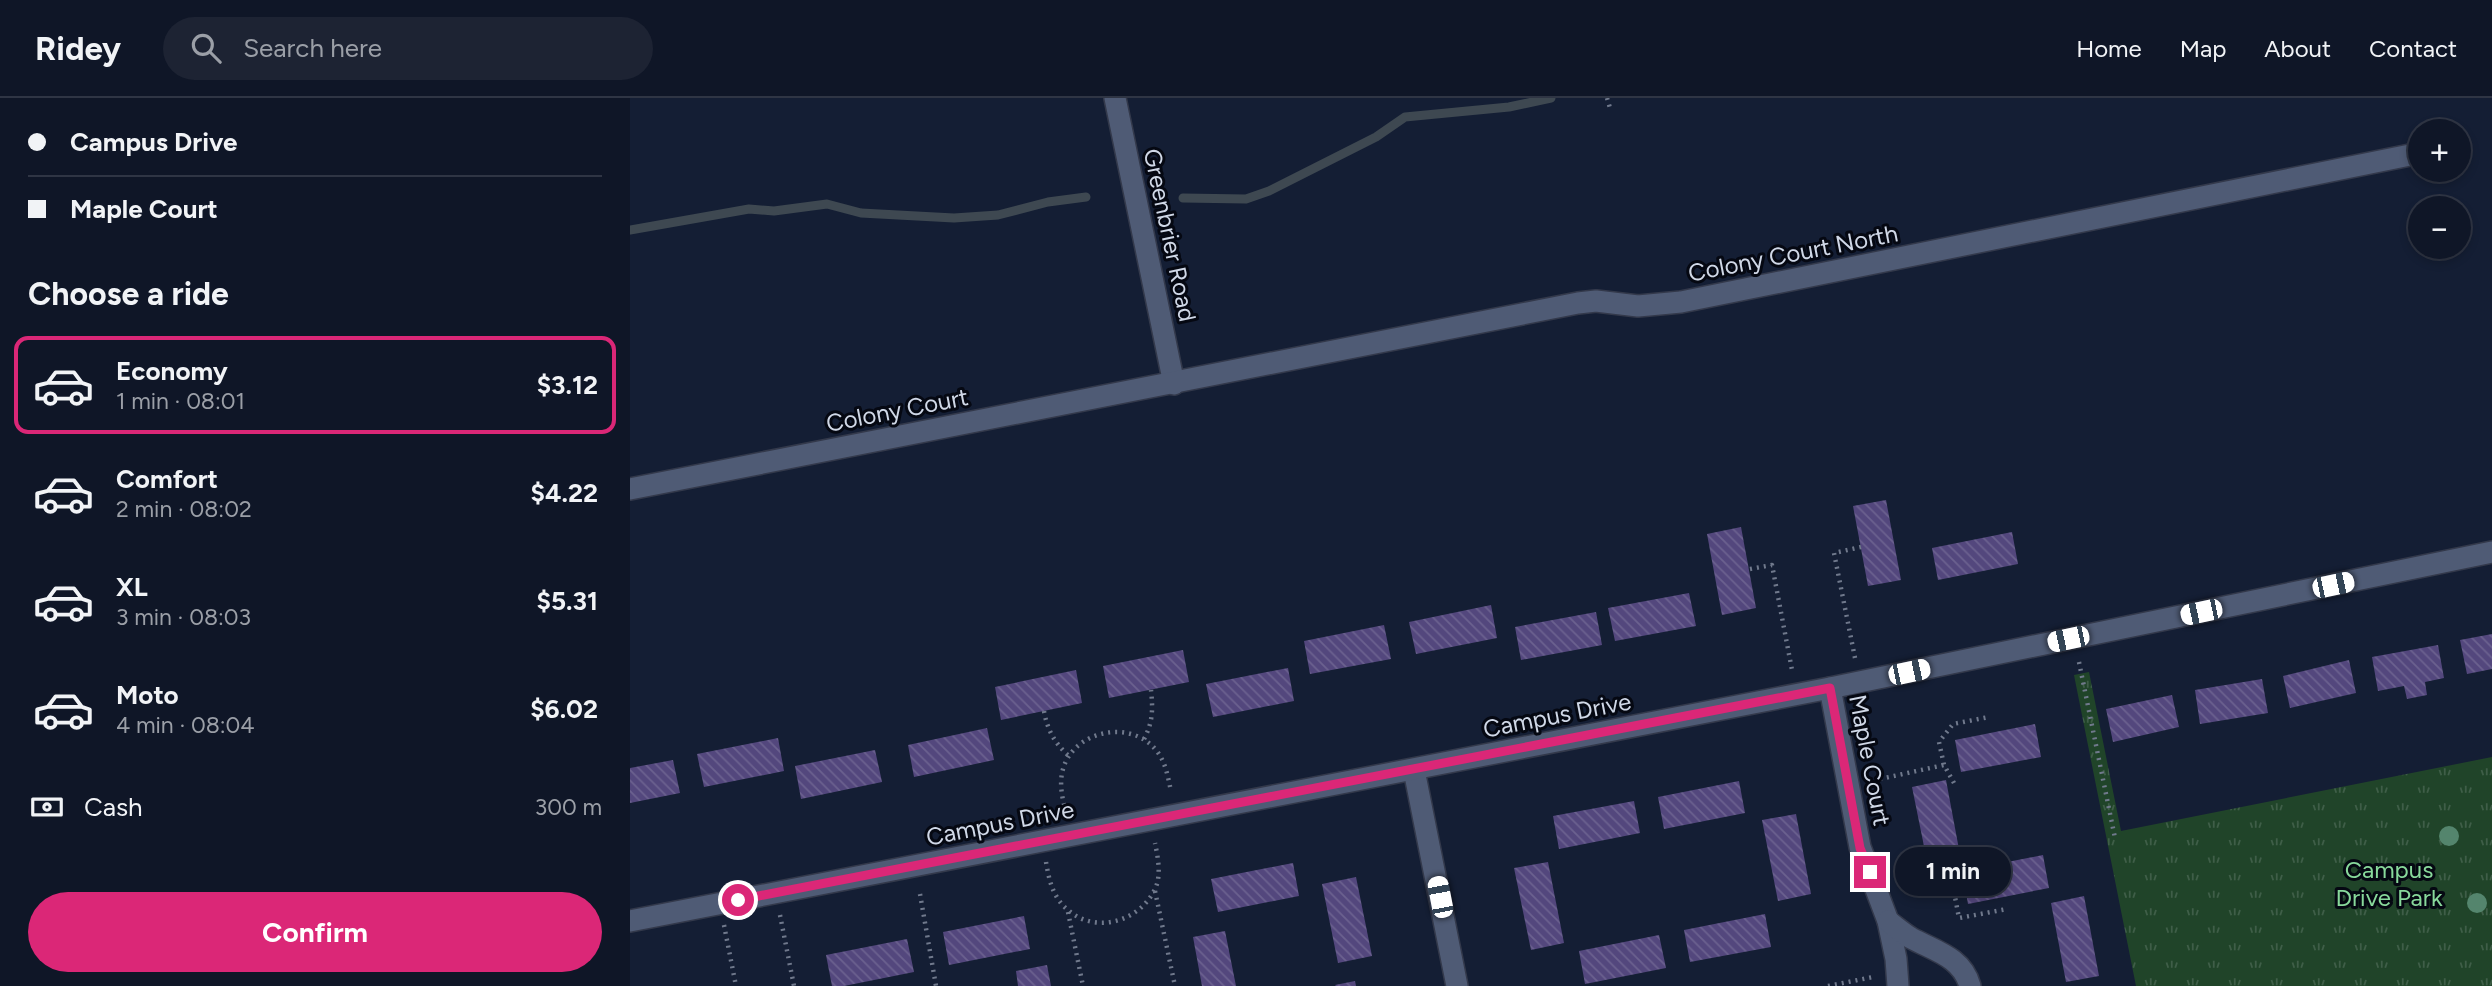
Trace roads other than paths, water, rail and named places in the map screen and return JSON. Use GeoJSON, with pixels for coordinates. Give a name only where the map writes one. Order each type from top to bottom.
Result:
{"type":"FeatureCollection","features":[{"type":"Feature","properties":{"kind":"street","name":"Greenbrier Road"},"geometry":{"type":"LineString","coordinates":[[1115,98],[1174,384]]}},
{"type":"Feature","properties":{"kind":"street","name":"Colony Court North"},"geometry":{"type":"LineString","coordinates":[[1174,384],[1578,303],[1596,301],[1638,306],[1681,302],[2408,155]]}},
{"type":"Feature","properties":{"kind":"street","name":"Colony Court"},"geometry":{"type":"LineString","coordinates":[[630,489],[1174,384]]}},
{"type":"Feature","properties":{"kind":"street","name":"Campus Drive"},"geometry":{"type":"LineString","coordinates":[[630,921],[1830,688],[2492,552]]}},
{"type":"Feature","properties":{"kind":"street","name":"Maple Court"},"geometry":{"type":"LineString","coordinates":[[1830,688],[1860,848],[1888,921],[1896,959],[1898,986]]}},
{"type":"Feature","properties":{"kind":"street"},"geometry":{"type":"LineString","coordinates":[[1414,770],[1459,982]]}},
{"type":"Feature","properties":{"kind":"street"},"geometry":{"type":"LineString","coordinates":[[1888,921],[1909,937],[1951,957],[1968,976],[1970,986]]}},
{"type":"Feature","properties":{"kind":"waterway"},"geometry":{"type":"LineString","coordinates":[[1183,198],[1246,199],[1269,191],[1376,137],[1405,117],[1509,107],[1551,98]]}},
{"type":"Feature","properties":{"kind":"waterway"},"geometry":{"type":"LineString","coordinates":[[630,230],[749,209],[774,211],[827,204],[861,213],[954,218],[998,215],[1048,202],[1086,197]]}},
{"type":"Feature","properties":{"kind":"park label","name":"Campus Drive Park"},"geometry":{"type":"Point","coordinates":[2389,883]}}]}
